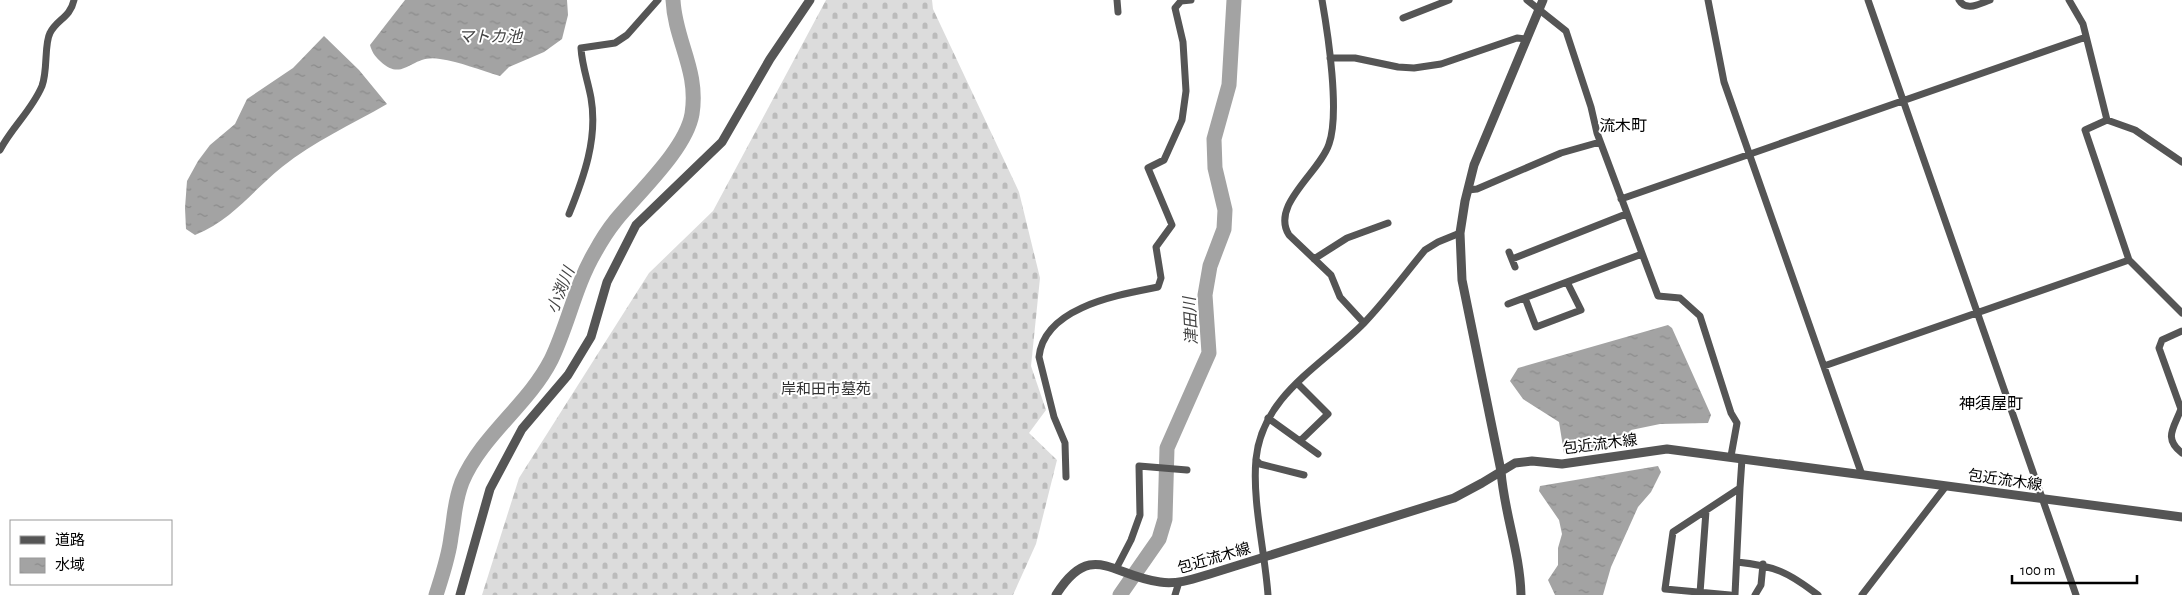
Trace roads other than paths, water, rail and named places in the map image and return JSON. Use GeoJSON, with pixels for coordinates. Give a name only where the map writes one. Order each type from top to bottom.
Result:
{"type":"FeatureCollection","features":[{"type":"Feature","properties":{"kind":"street"},"geometry":{"type":"LineString","coordinates":[[0,150],[7,136],[32,104],[42,86],[46,72],[49,34],[72,9],[74,0]]}},
{"type":"Feature","properties":{"kind":"street"},"geometry":{"type":"LineString","coordinates":[[569,214],[585,174],[593,122],[591,98],[581,60],[580,48],[615,43],[627,35],[658,0]]}},
{"type":"Feature","properties":{"kind":"street"},"geometry":{"type":"LineString","coordinates":[[460,595],[490,489],[522,430],[568,375],[591,337],[607,282],[636,225],[722,142],[770,59],[810,0]]}},
{"type":"Feature","properties":{"kind":"street"},"geometry":{"type":"LineString","coordinates":[[1117,0],[1118,12]]}},
{"type":"Feature","properties":{"kind":"street"},"geometry":{"type":"LineString","coordinates":[[1066,476],[1066,442],[1054,417],[1039,357],[1040,348],[1049,332],[1074,311],[1117,295],[1158,287],[1162,278],[1156,247],[1172,224],[1148,168],[1164,160],[1182,120],[1186,91],[1183,42],[1175,8],[1181,1],[1191,0]]}},
{"type":"Feature","properties":{"kind":"street"},"geometry":{"type":"LineString","coordinates":[[1322,0],[1330,58],[1333,129],[1329,144],[1310,175],[1287,206],[1284,228],[1331,275],[1340,297],[1364,323]]}},
{"type":"Feature","properties":{"kind":"street"},"geometry":{"type":"LineString","coordinates":[[1404,18],[1449,0]]}},
{"type":"Feature","properties":{"kind":"street"},"geometry":{"type":"LineString","coordinates":[[1527,0],[1566,31],[1591,107],[1600,142],[1658,296],[1680,298],[1700,316],[1731,413],[1738,423],[1730,456]]}},
{"type":"Feature","properties":{"kind":"street"},"geometry":{"type":"LineString","coordinates":[[1520,595],[1518,553],[1503,491],[1501,471],[1462,280],[1460,233],[1474,165],[1543,0]]}},
{"type":"Feature","properties":{"kind":"street"},"geometry":{"type":"LineString","coordinates":[[1708,0],[1724,82],[1862,475]]}},
{"type":"Feature","properties":{"kind":"street"},"geometry":{"type":"LineString","coordinates":[[1868,0],[1902,102],[2076,595]]}},
{"type":"Feature","properties":{"kind":"street"},"geometry":{"type":"LineString","coordinates":[[1959,0],[1964,6],[1969,7],[1990,0]]}},
{"type":"Feature","properties":{"kind":"street"},"geometry":{"type":"LineString","coordinates":[[2069,0],[2083,24],[2107,120]]}},
{"type":"Feature","properties":{"kind":"street"},"geometry":{"type":"LineString","coordinates":[[1330,58],[1355,58],[1398,67],[1414,68],[1441,64],[1517,38],[1527,39]]}},
{"type":"Feature","properties":{"kind":"street"},"geometry":{"type":"LineString","coordinates":[[1621,199],[2086,38]]}},
{"type":"Feature","properties":{"kind":"street"},"geometry":{"type":"LineString","coordinates":[[2180,311],[2129,260],[2085,130],[2107,120],[2135,130],[2182,162]]}},
{"type":"Feature","properties":{"kind":"street"},"geometry":{"type":"LineString","coordinates":[[1468,190],[1477,189],[1561,153],[1600,142]]}},
{"type":"Feature","properties":{"kind":"street"},"geometry":{"type":"LineString","coordinates":[[1512,259],[1626,214]]}},
{"type":"Feature","properties":{"kind":"street"},"geometry":{"type":"LineString","coordinates":[[1314,259],[1347,238],[1388,223]]}},
{"type":"Feature","properties":{"kind":"street"},"geometry":{"type":"LineString","coordinates":[[1268,595],[1265,557],[1256,495],[1256,460],[1268,418],[1278,402],[1364,323],[1425,250],[1438,242],[1460,233]]}},
{"type":"Feature","properties":{"kind":"street"},"geometry":{"type":"LineString","coordinates":[[1508,304],[1642,254]]}},
{"type":"Feature","properties":{"kind":"street"},"geometry":{"type":"LineString","coordinates":[[1824,366],[1976,311],[2129,260]]}},
{"type":"Feature","properties":{"kind":"street"},"geometry":{"type":"LineString","coordinates":[[1525,298],[1536,327],[1581,310],[1567,282]]}},
{"type":"Feature","properties":{"kind":"street"},"geometry":{"type":"LineString","coordinates":[[2180,311],[2182,301]]}},
{"type":"Feature","properties":{"kind":"street"},"geometry":{"type":"LineString","coordinates":[[2182,331],[2162,340],[2159,348],[2181,410],[2170,437],[2171,442],[2182,453]]}},
{"type":"Feature","properties":{"kind":"street"},"geometry":{"type":"LineString","coordinates":[[1297,384],[1328,414],[1300,441]]}},
{"type":"Feature","properties":{"kind":"street"},"geometry":{"type":"LineString","coordinates":[[1268,418],[1318,454]]}},
{"type":"Feature","properties":{"kind":"street","name":"包近流木線"},"geometry":{"type":"LineString","coordinates":[[1056,595],[1067,576],[1080,568],[1094,563],[1158,582],[1179,582],[1454,498],[1515,463],[1532,461],[1562,464],[1667,449],[2182,518]]}},
{"type":"Feature","properties":{"kind":"street"},"geometry":{"type":"LineString","coordinates":[[1735,595],[1742,459]]}},
{"type":"Feature","properties":{"kind":"street"},"geometry":{"type":"LineString","coordinates":[[1256,460],[1260,464],[1304,476]]}},
{"type":"Feature","properties":{"kind":"street"},"geometry":{"type":"LineString","coordinates":[[1119,570],[1140,515],[1139,466],[1187,470]]}},
{"type":"Feature","properties":{"kind":"street"},"geometry":{"type":"LineString","coordinates":[[1862,595],[1946,486]]}},
{"type":"Feature","properties":{"kind":"street"},"geometry":{"type":"LineString","coordinates":[[1730,595],[1665,590],[1673,532],[1740,488]]}},
{"type":"Feature","properties":{"kind":"street"},"geometry":{"type":"LineString","coordinates":[[1700,593],[1706,511]]}},
{"type":"Feature","properties":{"kind":"street"},"geometry":{"type":"LineString","coordinates":[[1737,562],[1763,564],[1796,578],[1818,595]]}},
{"type":"Feature","properties":{"kind":"street"},"geometry":{"type":"LineString","coordinates":[[1755,595],[1761,585],[1763,564]]}},
{"type":"Feature","properties":{"kind":"street"},"geometry":{"type":"LineString","coordinates":[[1175,595],[1179,582]]}},
{"type":"Feature","properties":{"kind":"water","name":"マトカ池"},"geometry":{"type":"Polygon","coordinates":[[[405,0],[567,0],[568,15],[562,39],[544,52],[509,67],[500,76],[455,62],[430,58],[395,70],[380,61],[370,45],[405,0]]]}},
{"type":"Feature","properties":{"kind":"water"},"geometry":{"type":"Polygon","coordinates":[[[324,36],[359,70],[387,104],[320,141],[294,158],[271,176],[231,213],[208,229],[195,235],[186,229],[187,181],[198,161],[210,145],[235,124],[247,99],[293,68],[324,36]]]}},
{"type":"Feature","properties":{"kind":"water"},"geometry":{"type":"Polygon","coordinates":[[[1668,325],[1672,328],[1711,415],[1708,423],[1660,424],[1631,430],[1629,443],[1564,453],[1559,422],[1523,399],[1510,381],[1518,368],[1668,325]]]}},
{"type":"Feature","properties":{"kind":"water"},"geometry":{"type":"Polygon","coordinates":[[[1658,466],[1661,472],[1651,492],[1638,507],[1611,567],[1603,595],[1555,595],[1548,580],[1558,565],[1558,548],[1562,534],[1559,520],[1539,491],[1540,486],[1658,466]]]}},
{"type":"Feature","properties":{"kind":"waterway","name":"小渕川"},"geometry":{"type":"LineString","coordinates":[[436,595],[449,551],[457,496],[471,465],[481,449],[530,391],[551,360],[582,278],[597,248],[616,220],[671,156],[688,127],[692,114],[692,83],[690,69],[678,29],[673,0]]}},
{"type":"Feature","properties":{"kind":"waterway","name":"津田川"},"geometry":{"type":"LineString","coordinates":[[1120,595],[1159,539],[1165,519],[1167,448],[1209,353],[1205,295],[1210,266],[1224,229],[1225,210],[1215,168],[1214,139],[1229,85],[1234,0]]}},
{"type":"Feature","properties":{"kind":"district","name":"流木町"},"geometry":{"type":"Point","coordinates":[1623,125]}},
{"type":"Feature","properties":{"kind":"district","name":"神須屋町"},"geometry":{"type":"Point","coordinates":[1991,403]}},
{"type":"Feature","properties":{"kind":"park label","name":"岸和田市墓苑"},"geometry":{"type":"Point","coordinates":[826,389]}}]}
